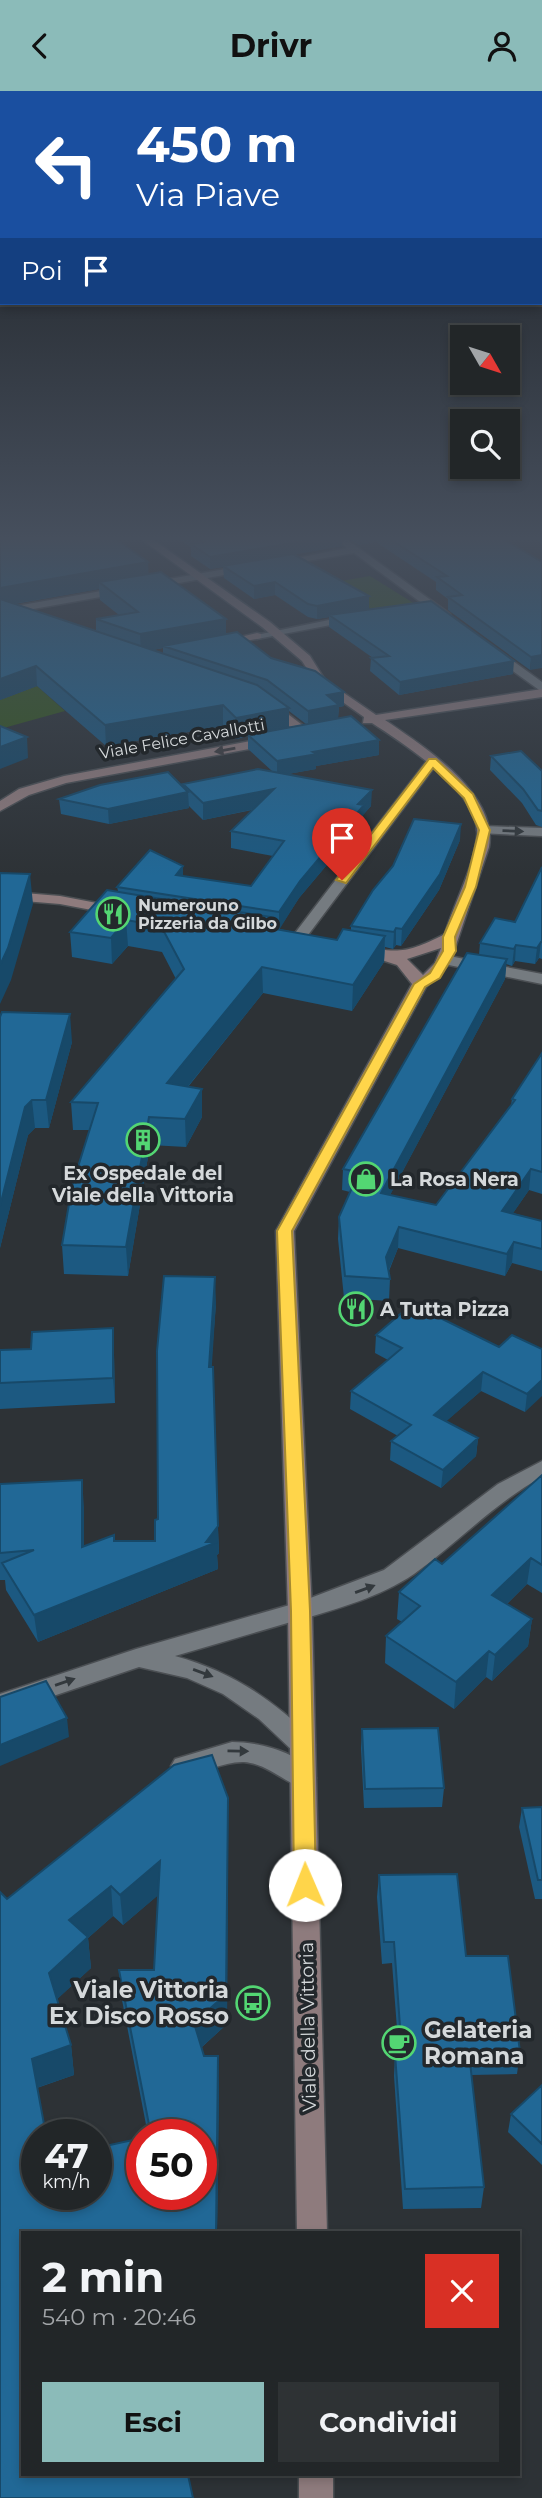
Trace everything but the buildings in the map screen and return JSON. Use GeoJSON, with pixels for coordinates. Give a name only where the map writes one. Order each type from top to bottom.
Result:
{"type":"FeatureCollection","features":[{"type":"Feature","properties":{"kind":"main road"},"geometry":{"type":"LineString","coordinates":[[298,651],[304,656],[318,680],[362,723],[396,733],[433,761],[469,796],[484,830],[470,887],[449,937],[449,951],[444,960]]}},
{"type":"Feature","properties":{"kind":"main road"},"geometry":{"type":"LineString","coordinates":[[362,723],[539,692]]}},
{"type":"Feature","properties":{"kind":"main road"},"geometry":{"type":"LineString","coordinates":[[396,733],[422,718],[539,692]]}},
{"type":"Feature","properties":{"kind":"main road","name":"Viale Felice Cavallotti"},"geometry":{"type":"LineString","coordinates":[[0,807],[24,792],[64,779],[319,731],[255,697]]}},
{"type":"Feature","properties":{"kind":"main road"},"geometry":{"type":"LineString","coordinates":[[8,880],[60,900]]}},
{"type":"Feature","properties":{"kind":"main road"},"geometry":{"type":"LineString","coordinates":[[0,895],[60,900],[138,914]]}},
{"type":"Feature","properties":{"kind":"main road"},"geometry":{"type":"LineString","coordinates":[[337,947],[397,957],[430,948],[449,937]]}},
{"type":"Feature","properties":{"kind":"main road"},"geometry":{"type":"LineString","coordinates":[[397,957],[415,972],[420,984]]}},
{"type":"Feature","properties":{"kind":"main road","name":"Viale della Vittoria"},"geometry":{"type":"LineString","coordinates":[[312,2231],[300,1611],[285,1231],[420,984],[435,976],[444,960]]}},
{"type":"Feature","properties":{"kind":"main road"},"geometry":{"type":"LineString","coordinates":[[316,2476],[316,2498]]}},
{"type":"Feature","properties":{"kind":"street"},"geometry":{"type":"LineString","coordinates":[[493,651],[539,692]]}},
{"type":"Feature","properties":{"kind":"street"},"geometry":{"type":"LineString","coordinates":[[297,940],[433,761]]}},
{"type":"Feature","properties":{"kind":"street"},"geometry":{"type":"LineString","coordinates":[[484,830],[542,832]]}},
{"type":"Feature","properties":{"kind":"street"},"geometry":{"type":"LineString","coordinates":[[444,960],[542,979]]}},
{"type":"Feature","properties":{"kind":"street"},"geometry":{"type":"LineString","coordinates":[[0,1705],[136,1658],[300,1611],[377,1584],[404,1569],[518,1479],[542,1468]]}},
{"type":"Feature","properties":{"kind":"street"},"geometry":{"type":"LineString","coordinates":[[136,1658],[175,1664],[232,1685],[282,1723],[303,1745]]}},
{"type":"Feature","properties":{"kind":"street"},"geometry":{"type":"LineString","coordinates":[[167,1778],[185,1765],[221,1751],[254,1751],[278,1761],[303,1778]]}},
{"type":"Feature","properties":{"kind":"green space"},"geometry":{"type":"Polygon","coordinates":[[[37,686],[65,711],[0,729],[0,700],[37,686]]]}},
{"type":"Feature","properties":{"kind":"place","name":"Numerouno Pizzeria da Gilbo"},"geometry":{"type":"Point","coordinates":[113,914]}},
{"type":"Feature","properties":{"kind":"place","name":"Ex Ospedale del Viale della Vittoria"},"geometry":{"type":"Point","coordinates":[143,1140]}},
{"type":"Feature","properties":{"kind":"place","name":"La Rosa Nera"},"geometry":{"type":"Point","coordinates":[366,1179]}},
{"type":"Feature","properties":{"kind":"place","name":"A Tutta Pizza"},"geometry":{"type":"Point","coordinates":[356,1309]}},
{"type":"Feature","properties":{"kind":"place","name":"Viale Vittoria Ex Disco Rosso"},"geometry":{"type":"Point","coordinates":[253,2003]}},
{"type":"Feature","properties":{"kind":"place","name":"Gelateria Romana"},"geometry":{"type":"Point","coordinates":[399,2043]}},
{"type":"Feature","properties":{"kind":"route"},"geometry":{"type":"LineString","coordinates":[[305,1885],[300,1611],[285,1231],[420,984],[435,976],[449,951],[449,937],[470,887],[484,830],[469,796],[433,761],[342,880]]}}]}
